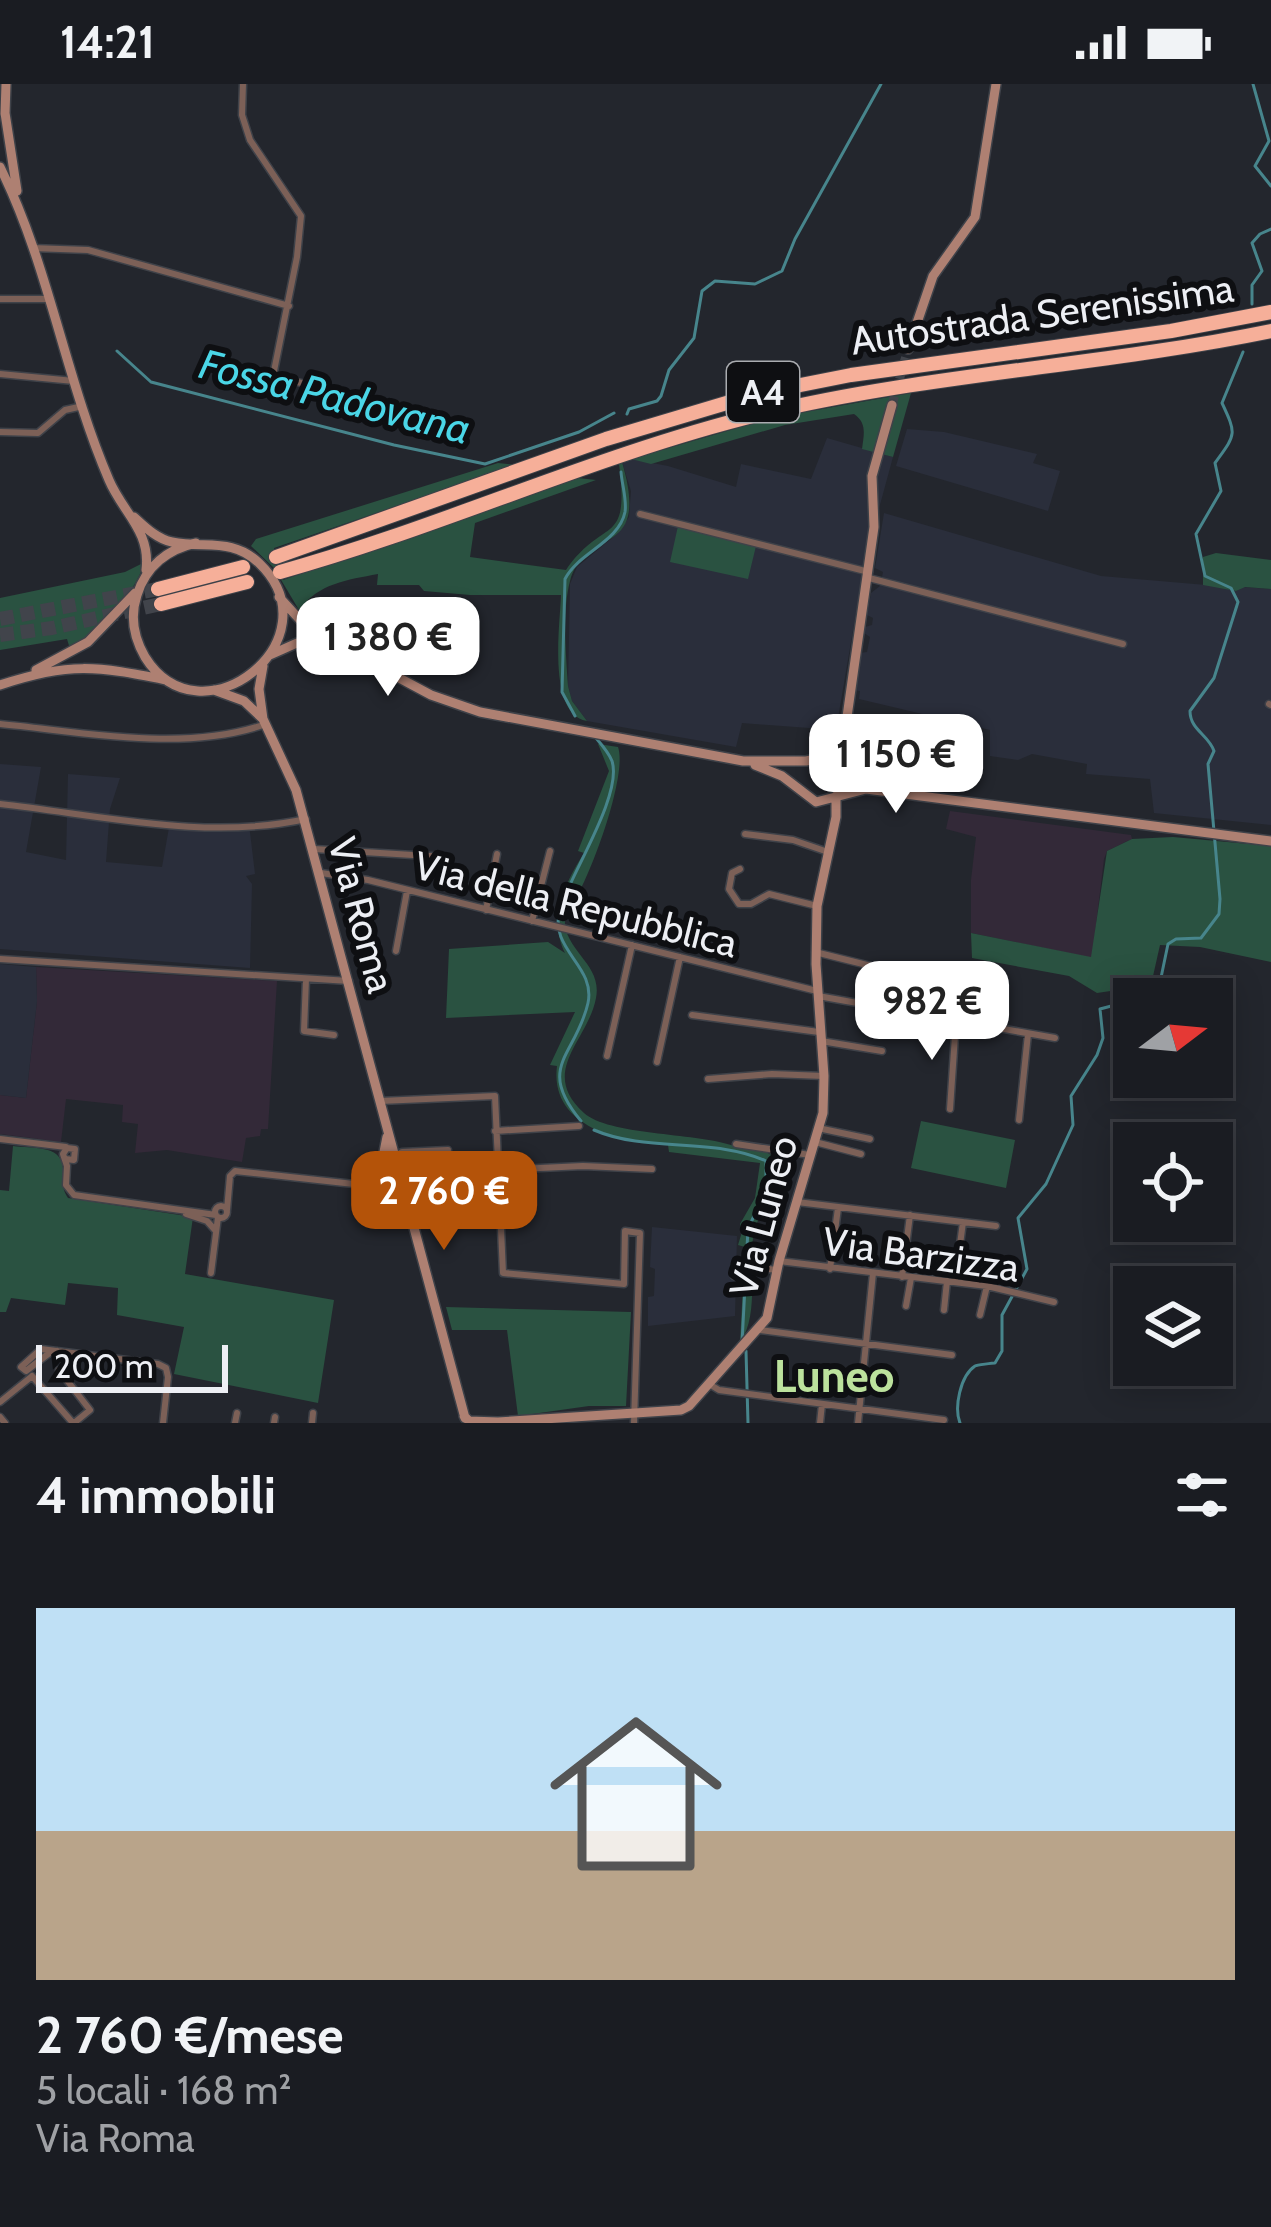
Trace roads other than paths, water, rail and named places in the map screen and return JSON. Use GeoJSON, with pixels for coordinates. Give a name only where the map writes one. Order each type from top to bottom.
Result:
{"type":"FeatureCollection","features":[{"type":"Feature","properties":{"kind":"highway","name":"Autostrada Serenissima"},"geometry":{"type":"LineString","coordinates":[[1271,312],[760,393],[664,420],[278,564],[385,540],[666,440],[762,414],[856,395],[1140,355],[1271,331]]}},
{"type":"Feature","properties":{"kind":"highway"},"geometry":{"type":"LineString","coordinates":[[160,597],[245,574]]}},
{"type":"Feature","properties":{"kind":"main road"},"geometry":{"type":"LineString","coordinates":[[6,84],[0,167],[20,211],[110,482],[147,545],[146,576]]}},
{"type":"Feature","properties":{"kind":"main road"},"geometry":{"type":"LineString","coordinates":[[908,350],[933,275],[975,217],[996,84]]}},
{"type":"Feature","properties":{"kind":"main road"},"geometry":{"type":"LineString","coordinates":[[5,113],[20,211]]}},
{"type":"Feature","properties":{"kind":"main road"},"geometry":{"type":"LineString","coordinates":[[837,795],[869,575],[872,476],[892,405]]}},
{"type":"Feature","properties":{"kind":"main road"},"geometry":{"type":"LineString","coordinates":[[134,517],[167,541],[226,545],[252,557],[301,621],[431,695],[480,712],[743,761],[771,771],[809,800],[823,802],[866,789],[1271,841]]}},
{"type":"Feature","properties":{"kind":"main road"},"geometry":{"type":"LineString","coordinates":[[16,680],[88,642],[164,556],[196,543]]}},
{"type":"Feature","properties":{"kind":"main road"},"geometry":{"type":"LineString","coordinates":[[139,589],[134,619],[139,645],[153,668],[191,689],[214,690],[244,701],[265,722]]}},
{"type":"Feature","properties":{"kind":"main road"},"geometry":{"type":"LineString","coordinates":[[214,690],[244,680],[270,655],[281,627],[279,597]]}},
{"type":"Feature","properties":{"kind":"main road"},"geometry":{"type":"LineString","coordinates":[[270,655],[304,642],[345,649]]}},
{"type":"Feature","properties":{"kind":"main road"},"geometry":{"type":"LineString","coordinates":[[263,665],[259,689],[265,722]]}},
{"type":"Feature","properties":{"kind":"main road"},"geometry":{"type":"LineString","coordinates":[[0,685],[58,670],[96,668],[172,681]]}},
{"type":"Feature","properties":{"kind":"main road","name":"Via Roma"},"geometry":{"type":"LineString","coordinates":[[265,722],[306,820],[380,1100],[387,1132],[384,1167],[395,1178],[410,1214],[465,1420]]}},
{"type":"Feature","properties":{"kind":"main road"},"geometry":{"type":"LineString","coordinates":[[743,761],[806,761],[842,749]]}},
{"type":"Feature","properties":{"kind":"main road"},"geometry":{"type":"LineString","coordinates":[[825,757],[866,789]]}},
{"type":"Feature","properties":{"kind":"main road"},"geometry":{"type":"LineString","coordinates":[[799,788],[798,774],[806,761]]}},
{"type":"Feature","properties":{"kind":"main road","name":"Via Luneo"},"geometry":{"type":"LineString","coordinates":[[465,1420],[633,1419],[684,1409],[760,1330],[770,1310],[818,1128],[824,1076],[815,952],[817,906],[837,795]]}},
{"type":"Feature","properties":{"kind":"main road"},"geometry":{"type":"LineString","coordinates":[[823,802],[834,824]]}},
{"type":"Feature","properties":{"kind":"main road","name":"Via Roma"},"geometry":{"type":"LineString","coordinates":[[384,1167],[395,1178]]}},
{"type":"Feature","properties":{"kind":"street"},"geometry":{"type":"LineString","coordinates":[[243,84],[242,115],[250,140],[301,216],[289,306],[273,376],[391,405]]}},
{"type":"Feature","properties":{"kind":"street"},"geometry":{"type":"LineString","coordinates":[[32,248],[88,250],[289,306]]}},
{"type":"Feature","properties":{"kind":"street"},"geometry":{"type":"LineString","coordinates":[[0,299],[49,298]]}},
{"type":"Feature","properties":{"kind":"street"},"geometry":{"type":"LineString","coordinates":[[0,374],[76,381]]}},
{"type":"Feature","properties":{"kind":"street"},"geometry":{"type":"LineString","coordinates":[[0,432],[38,433],[65,410],[84,406]]}},
{"type":"Feature","properties":{"kind":"street"},"geometry":{"type":"LineString","coordinates":[[640,514],[1124,644]]}},
{"type":"Feature","properties":{"kind":"street"},"geometry":{"type":"LineString","coordinates":[[0,724],[182,737],[238,734],[265,722]]}},
{"type":"Feature","properties":{"kind":"street"},"geometry":{"type":"LineString","coordinates":[[0,804],[233,829],[306,820]]}},
{"type":"Feature","properties":{"kind":"street"},"geometry":{"type":"LineString","coordinates":[[745,834],[793,840],[828,852]]}},
{"type":"Feature","properties":{"kind":"street"},"geometry":{"type":"LineString","coordinates":[[314,849],[446,857]]}},
{"type":"Feature","properties":{"kind":"street"},"geometry":{"type":"LineString","coordinates":[[532,921],[550,851]]}},
{"type":"Feature","properties":{"kind":"street"},"geometry":{"type":"LineString","coordinates":[[486,910],[497,854]]}},
{"type":"Feature","properties":{"kind":"street"},"geometry":{"type":"LineString","coordinates":[[740,869],[732,873],[729,889],[739,904],[748,905],[769,894],[817,906]]}},
{"type":"Feature","properties":{"kind":"street","name":"Via della Repubblica"},"geometry":{"type":"LineString","coordinates":[[321,873],[407,890],[818,994],[1054,1039]]}},
{"type":"Feature","properties":{"kind":"street"},"geometry":{"type":"LineString","coordinates":[[396,951],[407,890]]}},
{"type":"Feature","properties":{"kind":"street"},"geometry":{"type":"LineString","coordinates":[[607,1056],[632,945]]}},
{"type":"Feature","properties":{"kind":"street"},"geometry":{"type":"LineString","coordinates":[[815,952],[887,970]]}},
{"type":"Feature","properties":{"kind":"street"},"geometry":{"type":"LineString","coordinates":[[657,1062],[680,957]]}},
{"type":"Feature","properties":{"kind":"street"},"geometry":{"type":"LineString","coordinates":[[0,959],[349,981]]}},
{"type":"Feature","properties":{"kind":"street"},"geometry":{"type":"LineString","coordinates":[[919,1015],[931,966]]}},
{"type":"Feature","properties":{"kind":"street"},"geometry":{"type":"LineString","coordinates":[[991,1027],[1001,974]]}},
{"type":"Feature","properties":{"kind":"street"},"geometry":{"type":"LineString","coordinates":[[306,979],[304,1031],[334,1035]]}},
{"type":"Feature","properties":{"kind":"street"},"geometry":{"type":"LineString","coordinates":[[692,1015],[882,1051]]}},
{"type":"Feature","properties":{"kind":"street"},"geometry":{"type":"LineString","coordinates":[[950,1108],[956,1021]]}},
{"type":"Feature","properties":{"kind":"street"},"geometry":{"type":"LineString","coordinates":[[1019,1120],[1028,1034]]}},
{"type":"Feature","properties":{"kind":"street"},"geometry":{"type":"LineString","coordinates":[[708,1079],[824,1076]]}},
{"type":"Feature","properties":{"kind":"street"},"geometry":{"type":"LineString","coordinates":[[380,1100],[495,1096],[503,1274],[637,1285]]}},
{"type":"Feature","properties":{"kind":"street"},"geometry":{"type":"LineString","coordinates":[[495,1131],[579,1126]]}},
{"type":"Feature","properties":{"kind":"street"},"geometry":{"type":"LineString","coordinates":[[818,1128],[870,1138]]}},
{"type":"Feature","properties":{"kind":"street"},"geometry":{"type":"LineString","coordinates":[[0,1139],[69,1147],[66,1185],[74,1195],[219,1217]]}},
{"type":"Feature","properties":{"kind":"street"},"geometry":{"type":"LineString","coordinates":[[814,1142],[861,1154]]}},
{"type":"Feature","properties":{"kind":"street"},"geometry":{"type":"LineString","coordinates":[[736,1144],[811,1155]]}},
{"type":"Feature","properties":{"kind":"street"},"geometry":{"type":"LineString","coordinates":[[50,1146],[67,1159]]}},
{"type":"Feature","properties":{"kind":"street"},"geometry":{"type":"LineString","coordinates":[[211,1273],[219,1217],[235,1171],[354,1184],[402,1152],[448,1150]]}},
{"type":"Feature","properties":{"kind":"street"},"geometry":{"type":"LineString","coordinates":[[497,1170],[652,1169]]}},
{"type":"Feature","properties":{"kind":"street"},"geometry":{"type":"LineString","coordinates":[[395,1178],[480,1172]]}},
{"type":"Feature","properties":{"kind":"street"},"geometry":{"type":"LineString","coordinates":[[796,1202],[996,1226]]}},
{"type":"Feature","properties":{"kind":"street"},"geometry":{"type":"LineString","coordinates":[[830,1268],[838,1208]]}},
{"type":"Feature","properties":{"kind":"street"},"geometry":{"type":"LineString","coordinates":[[184,1212],[210,1222],[219,1217]]}},
{"type":"Feature","properties":{"kind":"street"},"geometry":{"type":"LineString","coordinates":[[906,1306],[910,1215]]}},
{"type":"Feature","properties":{"kind":"street"},"geometry":{"type":"LineString","coordinates":[[944,1310],[963,1222]]}},
{"type":"Feature","properties":{"kind":"street"},"geometry":{"type":"LineString","coordinates":[[624,1283],[626,1232],[640,1233],[633,1419]]}},
{"type":"Feature","properties":{"kind":"street","name":"Via Barzizza"},"geometry":{"type":"LineString","coordinates":[[734,1276],[745,1266],[830,1268],[986,1286],[1054,1302]]}},
{"type":"Feature","properties":{"kind":"street"},"geometry":{"type":"LineString","coordinates":[[858,1423],[873,1273]]}},
{"type":"Feature","properties":{"kind":"street"},"geometry":{"type":"LineString","coordinates":[[980,1315],[986,1286]]}},
{"type":"Feature","properties":{"kind":"street"},"geometry":{"type":"LineString","coordinates":[[760,1330],[952,1355]]}},
{"type":"Feature","properties":{"kind":"street"},"geometry":{"type":"LineString","coordinates":[[54,1351],[70,1370]]}},
{"type":"Feature","properties":{"kind":"street"},"geometry":{"type":"LineString","coordinates":[[0,1402],[27,1371],[54,1351],[158,1364],[169,1377],[163,1423]]}},
{"type":"Feature","properties":{"kind":"street"},"geometry":{"type":"LineString","coordinates":[[10,1365],[27,1371],[73,1423],[90,1410],[59,1370]]}},
{"type":"Feature","properties":{"kind":"street"},"geometry":{"type":"LineString","coordinates":[[709,1384],[745,1394],[944,1420]]}},
{"type":"Feature","properties":{"kind":"street"},"geometry":{"type":"LineString","coordinates":[[820,1423],[822,1405]]}},
{"type":"Feature","properties":{"kind":"street"},"geometry":{"type":"LineString","coordinates":[[235,1423],[236,1413]]}},
{"type":"Feature","properties":{"kind":"waterway"},"geometry":{"type":"LineString","coordinates":[[627,414],[661,396],[669,370],[694,338],[702,291],[715,281],[755,284],[782,271],[881,84]]}},
{"type":"Feature","properties":{"kind":"waterway"},"geometry":{"type":"LineString","coordinates":[[1253,84],[1269,141],[1255,166],[1271,186]]}},
{"type":"Feature","properties":{"kind":"waterway"},"geometry":{"type":"LineString","coordinates":[[1252,304],[1252,285],[1262,271],[1252,243],[1271,229]]}},
{"type":"Feature","properties":{"kind":"waterway","name":"Fossa Padovana"},"geometry":{"type":"LineString","coordinates":[[117,351],[151,382],[485,464],[579,432],[614,413]]}},
{"type":"Feature","properties":{"kind":"waterway"},"geometry":{"type":"LineString","coordinates":[[1161,978],[1168,944],[1201,938],[1219,914],[1208,764],[1214,751],[1193,723],[1190,711],[1214,678],[1238,602],[1231,588],[1205,576],[1196,534],[1221,491],[1215,463],[1232,434],[1222,403],[1243,352]]}},
{"type":"Feature","properties":{"kind":"waterway"},"geometry":{"type":"LineString","coordinates":[[575,716],[562,692],[565,579],[621,522],[625,507],[621,472]]}},
{"type":"Feature","properties":{"kind":"waterway"},"geometry":{"type":"LineString","coordinates":[[581,1121],[561,1087],[560,1073],[582,1021],[589,990],[560,936],[558,923],[610,794],[612,761],[596,738]]}},
{"type":"Feature","properties":{"kind":"waterway"},"geometry":{"type":"LineString","coordinates":[[960,1423],[958,1401],[965,1377],[975,1366],[995,1363],[1002,1351],[1002,1315],[1027,1269],[1018,1218],[1046,1184],[1073,1125],[1071,1096],[1103,1038],[1100,1009],[1113,1006]]}},
{"type":"Feature","properties":{"kind":"waterway"},"geometry":{"type":"LineString","coordinates":[[594,1130],[636,1141],[725,1149],[766,1161],[766,1190],[748,1229],[742,1343]]}},
{"type":"Feature","properties":{"kind":"waterway"},"geometry":{"type":"LineString","coordinates":[[746,1351],[748,1423]]}},
{"type":"Feature","properties":{"kind":"tunnel"},"geometry":{"type":"LineString","coordinates":[[892,405],[908,349]]}},
{"type":"Feature","properties":{"kind":"tunnel"},"geometry":{"type":"LineString","coordinates":[[0,619],[158,589]]}},
{"type":"Feature","properties":{"kind":"tunnel"},"geometry":{"type":"LineString","coordinates":[[0,635],[161,604]]}},
{"type":"Feature","properties":{"kind":"district","name":"Luneo"},"geometry":{"type":"Point","coordinates":[834,1376]}}]}
